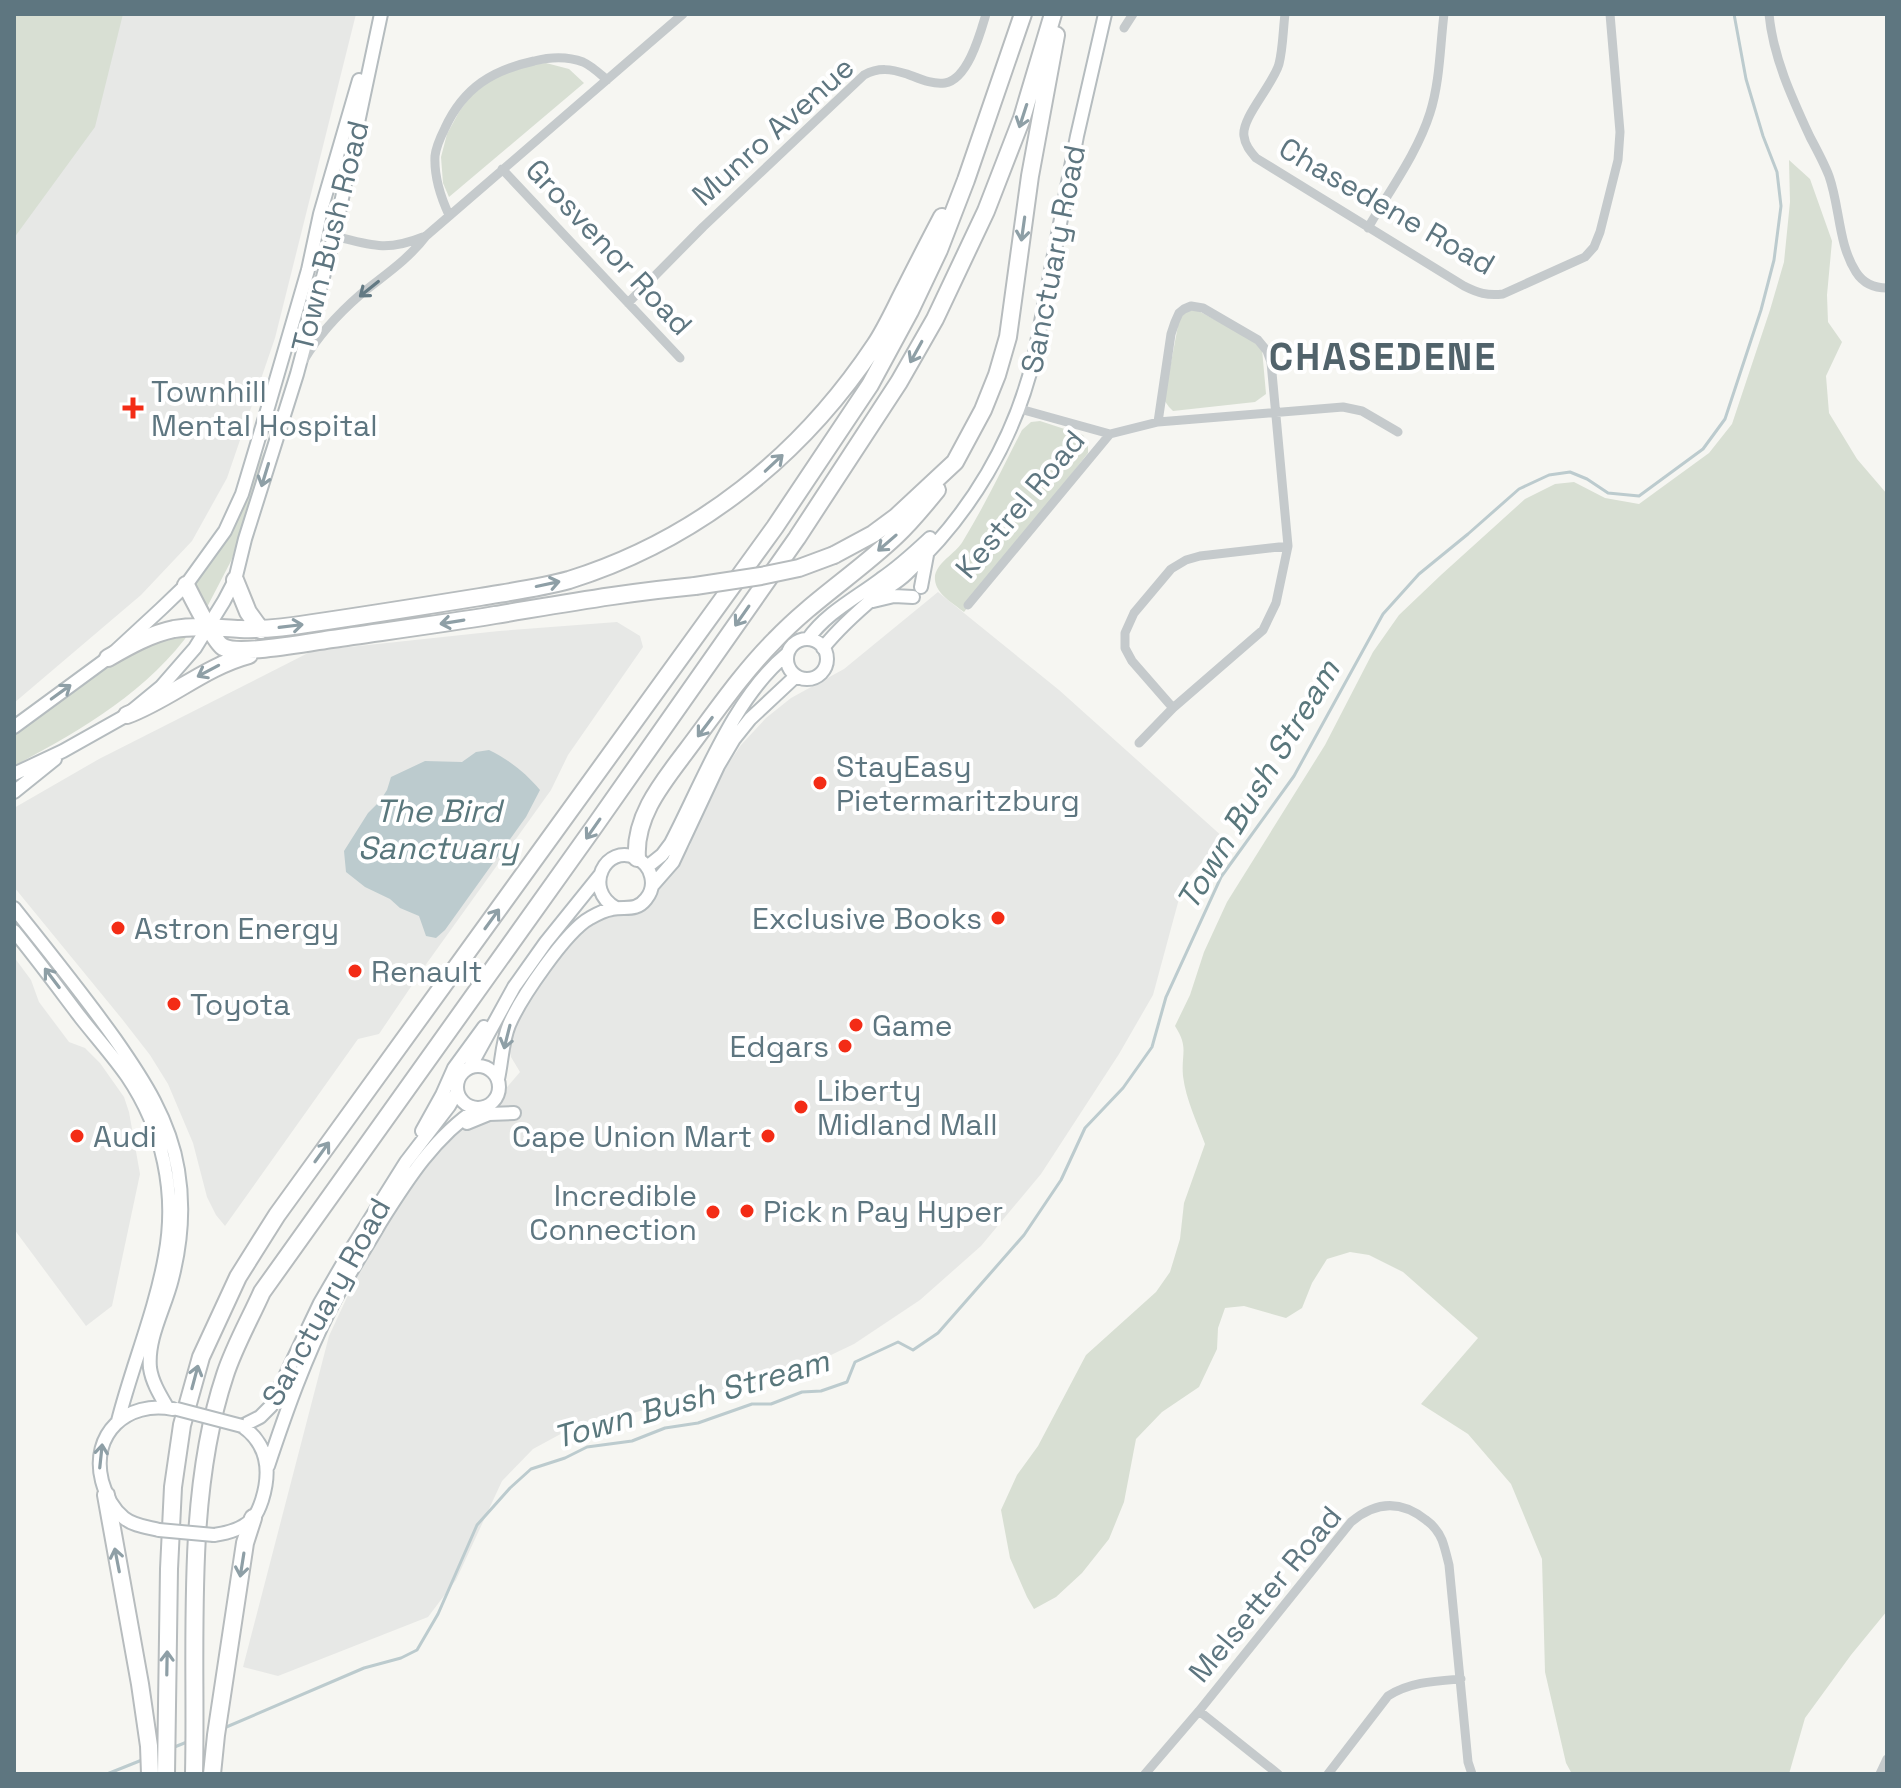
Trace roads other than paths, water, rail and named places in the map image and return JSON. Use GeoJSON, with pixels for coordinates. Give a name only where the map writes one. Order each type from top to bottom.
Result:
{"type":"FeatureCollection","features":[{"type":"Feature","properties":{"kind":"highway"},"geometry":{"type":"LineString","coordinates":[[156,1763],[166,1741],[169,1555],[173,1487],[182,1425],[201,1357],[238,1277],[277,1215],[775,527],[861,398],[910,311],[939,250],[1023,14]]}},
{"type":"Feature","properties":{"kind":"highway"},"geometry":{"type":"LineString","coordinates":[[194,1774],[196,1571],[202,1487],[210,1433],[225,1374],[262,1292],[797,538],[899,382],[935,319],[986,211],[1022,118],[1053,14]]}},
{"type":"Feature","properties":{"kind":"highway"},"geometry":{"type":"LineString","coordinates":[[642,862],[636,845],[638,829],[649,804],[674,767],[775,639],[896,536],[947,478],[983,410],[1005,348],[1030,176],[1059,14]]}},
{"type":"Feature","properties":{"kind":"highway"},"geometry":{"type":"LineString","coordinates":[[108,658],[155,634],[175,629],[209,626],[261,630],[549,585],[637,554],[691,526],[774,464],[846,384],[876,344],[948,204],[966,180]]}},
{"type":"Feature","properties":{"kind":"highway"},"geometry":{"type":"LineString","coordinates":[[186,585],[214,639],[228,649],[281,646],[695,586],[786,571],[834,555],[873,534],[896,517],[955,462]]}},
{"type":"Feature","properties":{"kind":"highway"},"geometry":{"type":"LineString","coordinates":[[235,580],[248,612],[261,630]]}},
{"type":"Feature","properties":{"kind":"highway"},"geometry":{"type":"LineString","coordinates":[[127,715],[150,707],[226,662],[281,646]]}},
{"type":"Feature","properties":{"kind":"highway"},"geometry":{"type":"LineString","coordinates":[[106,1495],[156,1763]]}},
{"type":"Feature","properties":{"kind":"highway"},"geometry":{"type":"LineString","coordinates":[[212,1774],[245,1543],[253,1518]]}},
{"type":"Feature","properties":{"kind":"street","name":"Town Bush Road"},"geometry":{"type":"LineString","coordinates":[[16,725],[108,658],[186,585],[225,531],[242,494],[308,270],[320,214],[380,14]]}},
{"type":"Feature","properties":{"kind":"street","name":"Town Bush Road"},"geometry":{"type":"LineString","coordinates":[[14,774],[127,715],[161,687],[195,648],[235,580],[297,374],[334,236],[380,14]]}},
{"type":"Feature","properties":{"kind":"street"},"geometry":{"type":"LineString","coordinates":[[297,374],[325,328],[361,294],[683,14]]}},
{"type":"Feature","properties":{"kind":"street","name":"Munro Avenue"},"geometry":{"type":"LineString","coordinates":[[628,303],[703,227],[864,75],[887,69],[928,81],[944,83],[953,80],[969,61],[986,14]]}},
{"type":"Feature","properties":{"kind":"street","name":"Sanctuary Road"},"geometry":{"type":"LineString","coordinates":[[823,648],[843,625],[907,574],[951,528],[991,469],[1020,409],[1032,367],[1077,136],[1105,14]]}},
{"type":"Feature","properties":{"kind":"street"},"geometry":{"type":"LineString","coordinates":[[1124,28],[1133,14]]}},
{"type":"Feature","properties":{"kind":"street","name":"Chasedene Road"},"geometry":{"type":"LineString","coordinates":[[1285,14],[1280,63],[1273,81],[1245,124],[1247,147],[1256,158],[1368,228],[1480,294],[1491,296],[1503,294],[1585,257],[1594,247],[1618,160],[1620,132],[1610,14]]}},
{"type":"Feature","properties":{"kind":"street"},"geometry":{"type":"LineString","coordinates":[[1368,228],[1430,113],[1436,91],[1444,14]]}},
{"type":"Feature","properties":{"kind":"street"},"geometry":{"type":"LineString","coordinates":[[1769,14],[1770,32],[1780,64],[1828,175],[1852,265],[1868,284],[1887,288]]}},
{"type":"Feature","properties":{"kind":"street"},"geometry":{"type":"LineString","coordinates":[[449,215],[440,192],[435,155],[451,116],[476,85],[513,65],[560,57],[582,62],[607,80]]}},
{"type":"Feature","properties":{"kind":"street","name":"Grosvenor Road"},"geometry":{"type":"LineString","coordinates":[[502,169],[680,358]]}},
{"type":"Feature","properties":{"kind":"street"},"geometry":{"type":"LineString","coordinates":[[320,214],[334,236],[370,245],[401,245],[426,236]]}},
{"type":"Feature","properties":{"kind":"street"},"geometry":{"type":"LineString","coordinates":[[308,270],[320,246],[334,236]]}},
{"type":"Feature","properties":{"kind":"street"},"geometry":{"type":"LineString","coordinates":[[1139,743],[1173,708],[1263,630],[1276,603],[1288,546],[1271,362],[1258,340],[1203,308],[1191,306],[1179,313],[1171,334],[1158,422]]}},
{"type":"Feature","properties":{"kind":"street"},"geometry":{"type":"LineString","coordinates":[[1020,409],[1110,434],[1158,422],[1332,407],[1352,408],[1398,432]]}},
{"type":"Feature","properties":{"kind":"street","name":"Kestrel Road"},"geometry":{"type":"LineString","coordinates":[[968,605],[1110,434]]}},
{"type":"Feature","properties":{"kind":"street","name":"Sanctuary Road"},"geometry":{"type":"LineString","coordinates":[[808,639],[830,616],[889,574],[925,543],[975,494]]}},
{"type":"Feature","properties":{"kind":"street"},"geometry":{"type":"LineString","coordinates":[[1173,708],[1132,661],[1125,648],[1125,633],[1134,613],[1171,569],[1186,560],[1288,546]]}},
{"type":"Feature","properties":{"kind":"street"},"geometry":{"type":"LineString","coordinates":[[871,602],[917,592],[927,552]]}},
{"type":"Feature","properties":{"kind":"street"},"geometry":{"type":"LineString","coordinates":[[642,862],[662,855],[671,843],[736,716],[766,675],[795,643],[808,639],[818,643],[823,648],[827,663],[821,674],[809,679],[796,676],[788,667],[787,654]]}},
{"type":"Feature","properties":{"kind":"street"},"geometry":{"type":"LineString","coordinates":[[652,886],[673,862],[734,739],[750,719],[796,676]]}},
{"type":"Feature","properties":{"kind":"street"},"geometry":{"type":"LineString","coordinates":[[14,792],[63,751]]}},
{"type":"Feature","properties":{"kind":"street"},"geometry":{"type":"LineString","coordinates":[[406,1162],[454,1068],[605,865],[614,858],[626,855],[642,862],[652,876],[648,898],[627,909],[604,911],[583,922],[562,946],[523,998],[509,1027],[497,1095],[489,1105],[478,1108],[468,1105],[457,1092],[458,1080],[470,1067],[507,999]]}},
{"type":"Feature","properties":{"kind":"street"},"geometry":{"type":"LineString","coordinates":[[600,875],[600,891],[616,908]]}},
{"type":"Feature","properties":{"kind":"street"},"geometry":{"type":"LineString","coordinates":[[14,908],[89,1002],[137,1069],[152,1095],[171,1144],[178,1169],[180,1233],[172,1280],[150,1354],[150,1369],[154,1381],[172,1408]]}},
{"type":"Feature","properties":{"kind":"street"},"geometry":{"type":"LineString","coordinates":[[14,931],[126,1074],[142,1101],[163,1153],[170,1206],[165,1258],[118,1421]]}},
{"type":"Feature","properties":{"kind":"street"},"geometry":{"type":"LineString","coordinates":[[470,1067],[487,1067],[498,1079]]}},
{"type":"Feature","properties":{"kind":"street","name":"Sanctuary Road"},"geometry":{"type":"LineString","coordinates":[[242,1426],[260,1417],[271,1406],[320,1303],[372,1214],[457,1092]]}},
{"type":"Feature","properties":{"kind":"street","name":"Sanctuary Road"},"geometry":{"type":"LineString","coordinates":[[268,1466],[294,1391],[331,1307],[403,1186],[436,1145],[463,1118],[478,1108]]}},
{"type":"Feature","properties":{"kind":"street"},"geometry":{"type":"LineString","coordinates":[[436,1145],[479,1117],[514,1113]]}},
{"type":"Feature","properties":{"kind":"street"},"geometry":{"type":"LineString","coordinates":[[172,1408],[242,1426],[249,1431],[262,1447],[268,1466],[264,1491],[253,1518],[233,1531],[214,1535],[159,1530],[136,1525],[124,1518],[106,1495],[101,1477],[104,1438],[118,1421],[142,1409],[172,1408]]}},
{"type":"Feature","properties":{"kind":"street","name":"Melsetter Road"},"geometry":{"type":"LineString","coordinates":[[1145,1774],[1351,1522],[1382,1506],[1409,1508],[1431,1524],[1442,1540],[1449,1565],[1468,1762],[1472,1774]]}},
{"type":"Feature","properties":{"kind":"street"},"geometry":{"type":"LineString","coordinates":[[1328,1774],[1388,1696],[1418,1684],[1461,1679]]}},
{"type":"Feature","properties":{"kind":"street"},"geometry":{"type":"LineString","coordinates":[[1199,1711],[1278,1774]]}},
{"type":"Feature","properties":{"kind":"street"},"geometry":{"type":"LineString","coordinates":[[1880,1774],[1887,1759]]}},
{"type":"Feature","properties":{"kind":"water","name":"The Bird Sanctuary"},"geometry":{"type":"Polygon","coordinates":[[[489,750],[516,767],[540,790],[526,817],[445,930],[436,938],[426,936],[419,916],[365,887],[346,872],[344,851],[387,790],[391,777],[425,761],[462,762],[476,752],[489,750]]]}},
{"type":"Feature","properties":{"kind":"waterway","name":"Town Bush Stream"},"geometry":{"type":"LineString","coordinates":[[224,1728],[364,1668],[401,1658],[417,1650],[438,1614],[477,1525],[531,1469],[587,1447],[632,1441],[665,1428],[698,1423],[752,1404],[771,1404],[802,1392],[821,1391],[847,1382],[855,1362],[898,1342],[913,1350],[938,1333],[1024,1235],[1061,1180],[1085,1128],[1123,1088],[1152,1047],[1166,997],[1221,877],[1294,776],[1383,614],[1419,574],[1519,489],[1549,475],[1570,472],[1608,493],[1639,496],[1703,449],[1725,419],[1761,310],[1774,260],[1781,206],[1777,172],[1746,79],[1734,14]]}},
{"type":"Feature","properties":{"kind":"waterway","name":"Town Bush Stream"},"geometry":{"type":"LineString","coordinates":[[172,1748],[187,1742]]}},
{"type":"Feature","properties":{"kind":"waterway","name":"Town Bush Stream"},"geometry":{"type":"LineString","coordinates":[[107,1774],[142,1760]]}},
{"type":"Feature","properties":{"kind":"place","name":"Townhill Mental Hospital"},"geometry":{"type":"Point","coordinates":[133,408]}},
{"type":"Feature","properties":{"kind":"place","name":"StayEasy Pietermaritzburg"},"geometry":{"type":"Point","coordinates":[820,783]}},
{"type":"Feature","properties":{"kind":"place","name":"Exclusive Books"},"geometry":{"type":"Point","coordinates":[998,918]}},
{"type":"Feature","properties":{"kind":"place","name":"Astron Energy"},"geometry":{"type":"Point","coordinates":[118,928]}},
{"type":"Feature","properties":{"kind":"place","name":"Renault"},"geometry":{"type":"Point","coordinates":[355,971]}},
{"type":"Feature","properties":{"kind":"place","name":"Toyota"},"geometry":{"type":"Point","coordinates":[174,1004]}},
{"type":"Feature","properties":{"kind":"place","name":"Game"},"geometry":{"type":"Point","coordinates":[856,1025]}},
{"type":"Feature","properties":{"kind":"place","name":"Edgars"},"geometry":{"type":"Point","coordinates":[845,1046]}},
{"type":"Feature","properties":{"kind":"place","name":"Liberty Midland Mall"},"geometry":{"type":"Point","coordinates":[801,1107]}},
{"type":"Feature","properties":{"kind":"place","name":"Audi"},"geometry":{"type":"Point","coordinates":[77,1136]}},
{"type":"Feature","properties":{"kind":"place","name":"Cape Union Mart"},"geometry":{"type":"Point","coordinates":[768,1136]}},
{"type":"Feature","properties":{"kind":"place","name":"Pick n Pay Hyper"},"geometry":{"type":"Point","coordinates":[747,1211]}},
{"type":"Feature","properties":{"kind":"place","name":"Incredible Connection"},"geometry":{"type":"Point","coordinates":[713,1212]}},
{"type":"Feature","properties":{"kind":"district","name":"CHASEDENE"},"geometry":{"type":"Point","coordinates":[1383,357]}}]}
